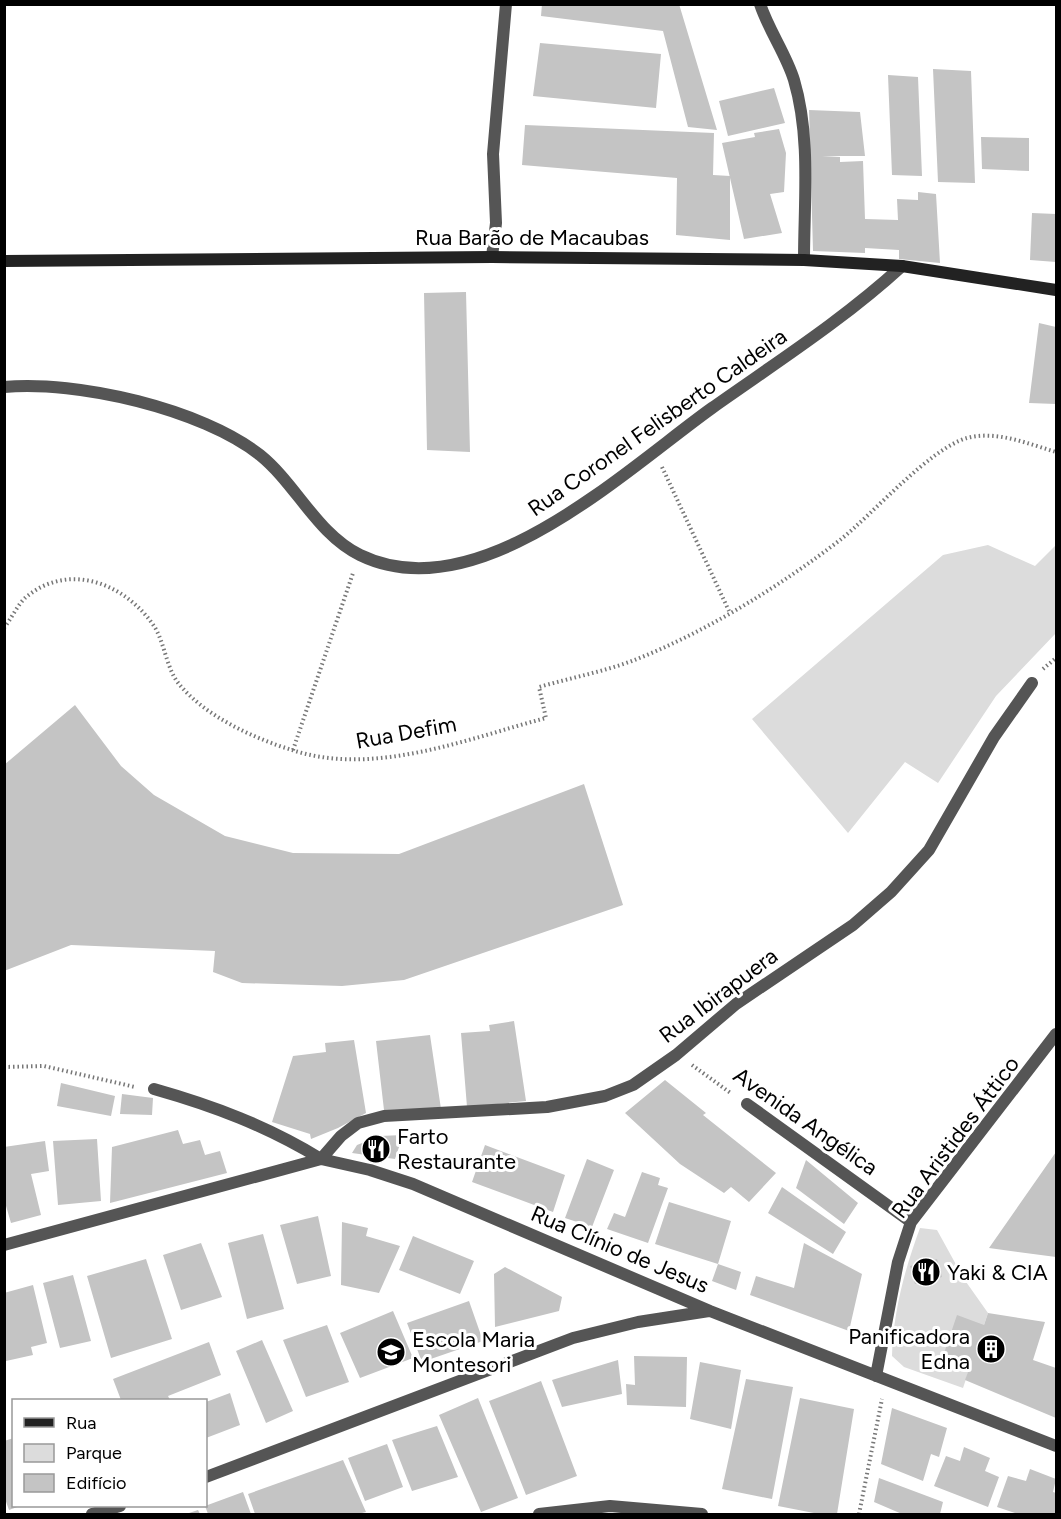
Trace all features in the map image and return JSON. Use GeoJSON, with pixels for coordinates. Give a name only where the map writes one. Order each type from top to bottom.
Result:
{"type":"FeatureCollection","features":[{"type":"Feature","properties":{"kind":"street"},"geometry":{"type":"LineString","coordinates":[[492,257],[496,223],[493,154],[506,4]]}},
{"type":"Feature","properties":{"kind":"street"},"geometry":{"type":"LineString","coordinates":[[760,4],[768,29],[793,79],[803,124],[804,260]]}},
{"type":"Feature","properties":{"kind":"street","name":"Rua Barão de Macaubas"},"geometry":{"type":"LineString","coordinates":[[4,261],[492,257],[804,260],[902,266],[1056,290]]}},
{"type":"Feature","properties":{"kind":"street","name":"Rua Coronel Felisberto Caldeira"},"geometry":{"type":"LineString","coordinates":[[4,387],[52,385],[107,395],[212,426],[260,455],[330,533],[359,555],[397,567],[424,568],[459,563],[503,549],[537,533],[581,506],[654,450],[841,319],[902,266]]}},
{"type":"Feature","properties":{"kind":"street","name":"Rua Ibirapuera"},"geometry":{"type":"LineString","coordinates":[[321,1158],[341,1136],[357,1124],[384,1116],[474,1113],[579,1103],[633,1085],[676,1054],[735,1004],[853,925],[905,878],[929,850],[994,737],[1032,683]]}},
{"type":"Feature","properties":{"kind":"street","name":"Rua Aristides Áttico"},"geometry":{"type":"LineString","coordinates":[[881,1378],[898,1262],[911,1222],[1024,1079],[1056,1034]]}},
{"type":"Feature","properties":{"kind":"street"},"geometry":{"type":"LineString","coordinates":[[154,1089],[198,1101],[262,1125],[321,1158]]}},
{"type":"Feature","properties":{"kind":"street","name":"Avenida Angélica"},"geometry":{"type":"LineString","coordinates":[[747,1104],[911,1222]]}},
{"type":"Feature","properties":{"kind":"street","name":"Rua Clínio de Jesus"},"geometry":{"type":"LineString","coordinates":[[4,1245],[321,1158],[413,1184],[710,1311]]}},
{"type":"Feature","properties":{"kind":"street"},"geometry":{"type":"LineString","coordinates":[[710,1311],[1056,1446]]}},
{"type":"Feature","properties":{"kind":"street","name":"Rua Clínio de Jesus"},"geometry":{"type":"LineString","coordinates":[[207,1477],[573,1338],[638,1322],[710,1311]]}},
{"type":"Feature","properties":{"kind":"street"},"geometry":{"type":"LineString","coordinates":[[539,1515],[610,1506],[702,1515]]}},
{"type":"Feature","properties":{"kind":"street"},"geometry":{"type":"LineString","coordinates":[[92,1515],[117,1507]]}},
{"type":"Feature","properties":{"kind":"path"},"geometry":{"type":"LineString","coordinates":[[654,450],[729,611],[799,569],[842,538],[947,446],[970,437],[997,436],[1056,452]]}},
{"type":"Feature","properties":{"kind":"path"},"geometry":{"type":"LineString","coordinates":[[293,751],[359,555]]}},
{"type":"Feature","properties":{"kind":"path","name":"Rua Defim"},"geometry":{"type":"LineString","coordinates":[[4,628],[24,599],[50,583],[95,580],[117,589],[139,606],[155,627],[178,683],[201,705],[231,724],[293,751],[324,757],[380,758],[422,750],[546,718],[540,687],[629,662],[678,641],[729,611]]}},
{"type":"Feature","properties":{"kind":"path","name":"Avenida Angélica"},"geometry":{"type":"LineString","coordinates":[[676,1054],[747,1104]]}},
{"type":"Feature","properties":{"kind":"path"},"geometry":{"type":"LineString","coordinates":[[4,1067],[44,1066],[114,1084],[154,1089]]}},
{"type":"Feature","properties":{"kind":"path"},"geometry":{"type":"LineString","coordinates":[[859,1515],[881,1378]]}},
{"type":"Feature","properties":{"kind":"green space"},"geometry":{"type":"Polygon","coordinates":[[[988,545],[1035,566],[1056,545],[1056,633],[996,696],[938,783],[905,762],[848,833],[752,719],[943,555],[988,545]]]}},
{"type":"Feature","properties":{"kind":"green space"},"geometry":{"type":"Polygon","coordinates":[[[920,1228],[937,1230],[964,1279],[988,1313],[963,1388],[904,1367],[892,1356],[901,1291],[920,1228]]]}},
{"type":"Feature","properties":{"kind":"building"},"geometry":{"type":"Polygon","coordinates":[[[542,4],[679,4],[717,130],[688,127],[663,31],[541,16],[542,4]]]}},
{"type":"Feature","properties":{"kind":"building"},"geometry":{"type":"Polygon","coordinates":[[[540,43],[661,54],[656,108],[533,96],[540,43]]]}},
{"type":"Feature","properties":{"kind":"building"},"geometry":{"type":"Polygon","coordinates":[[[933,69],[971,71],[975,183],[938,182],[933,69]]]}},
{"type":"Feature","properties":{"kind":"building"},"geometry":{"type":"Polygon","coordinates":[[[888,75],[918,77],[922,176],[892,175],[888,75]]]}},
{"type":"Feature","properties":{"kind":"building"},"geometry":{"type":"Polygon","coordinates":[[[774,88],[785,123],[728,136],[719,101],[774,88]]]}},
{"type":"Feature","properties":{"kind":"building"},"geometry":{"type":"Polygon","coordinates":[[[809,110],[860,112],[865,156],[822,156],[840,157],[840,162],[863,161],[865,219],[898,220],[897,199],[918,200],[918,192],[936,194],[940,263],[899,259],[899,250],[865,248],[865,253],[813,251],[809,110]]]}},
{"type":"Feature","properties":{"kind":"building"},"geometry":{"type":"Polygon","coordinates":[[[525,125],[714,133],[713,175],[730,176],[730,240],[676,235],[677,178],[522,165],[525,125]]]}},
{"type":"Feature","properties":{"kind":"building"},"geometry":{"type":"Polygon","coordinates":[[[779,129],[786,153],[784,192],[770,194],[782,233],[744,239],[722,143],[755,137],[754,133],[779,129]]]}},
{"type":"Feature","properties":{"kind":"building"},"geometry":{"type":"Polygon","coordinates":[[[981,137],[1029,138],[1029,171],[982,169],[981,137]]]}},
{"type":"Feature","properties":{"kind":"building"},"geometry":{"type":"Polygon","coordinates":[[[1032,213],[1056,214],[1056,262],[1030,260],[1032,213]]]}},
{"type":"Feature","properties":{"kind":"building"},"geometry":{"type":"Polygon","coordinates":[[[466,292],[470,452],[427,450],[424,293],[466,292]]]}},
{"type":"Feature","properties":{"kind":"building"},"geometry":{"type":"Polygon","coordinates":[[[1039,323],[1056,327],[1056,404],[1029,403],[1039,323]]]}},
{"type":"Feature","properties":{"kind":"building"},"geometry":{"type":"Polygon","coordinates":[[[75,705],[121,766],[154,795],[225,836],[293,853],[399,854],[584,784],[623,905],[404,980],[342,986],[242,983],[213,972],[215,951],[71,945],[4,971],[4,765],[75,705]]]}},
{"type":"Feature","properties":{"kind":"building"},"geometry":{"type":"Polygon","coordinates":[[[514,1021],[526,1101],[467,1107],[461,1033],[490,1031],[489,1025],[514,1021]]]}},
{"type":"Feature","properties":{"kind":"building"},"geometry":{"type":"Polygon","coordinates":[[[430,1035],[441,1109],[384,1110],[376,1041],[430,1035]]]}},
{"type":"Feature","properties":{"kind":"building"},"geometry":{"type":"Polygon","coordinates":[[[354,1040],[366,1113],[311,1139],[310,1134],[272,1122],[293,1056],[326,1052],[325,1043],[354,1040]]]}},
{"type":"Feature","properties":{"kind":"building"},"geometry":{"type":"Polygon","coordinates":[[[665,1080],[706,1113],[703,1115],[776,1173],[749,1202],[731,1187],[724,1193],[680,1164],[625,1113],[665,1080]]]}},
{"type":"Feature","properties":{"kind":"building"},"geometry":{"type":"Polygon","coordinates":[[[61,1083],[115,1096],[111,1116],[57,1106],[61,1083]]]}},
{"type":"Feature","properties":{"kind":"building"},"geometry":{"type":"Polygon","coordinates":[[[122,1094],[153,1098],[152,1115],[120,1114],[122,1094]]]}},
{"type":"Feature","properties":{"kind":"building"},"geometry":{"type":"Polygon","coordinates":[[[178,1130],[183,1144],[200,1140],[205,1155],[220,1151],[227,1173],[110,1203],[112,1147],[178,1130]]]}},
{"type":"Feature","properties":{"kind":"building","name":"Farto Restaurante"},"geometry":{"type":"Polygon","coordinates":[[[403,1135],[395,1159],[352,1153],[357,1145],[380,1136],[403,1135]]]}},
{"type":"Feature","properties":{"kind":"building"},"geometry":{"type":"Polygon","coordinates":[[[97,1139],[101,1201],[58,1205],[53,1141],[97,1139]]]}},
{"type":"Feature","properties":{"kind":"building"},"geometry":{"type":"Polygon","coordinates":[[[45,1141],[49,1171],[31,1174],[41,1215],[11,1223],[4,1199],[4,1147],[45,1141]]]}},
{"type":"Feature","properties":{"kind":"building"},"geometry":{"type":"Polygon","coordinates":[[[485,1145],[565,1175],[553,1212],[472,1182],[485,1145]]]}},
{"type":"Feature","properties":{"kind":"building"},"geometry":{"type":"Polygon","coordinates":[[[1056,1152],[1056,1257],[989,1248],[1056,1152]]]}},
{"type":"Feature","properties":{"kind":"building"},"geometry":{"type":"Polygon","coordinates":[[[587,1159],[614,1170],[592,1227],[565,1218],[587,1159]]]}},
{"type":"Feature","properties":{"kind":"building"},"geometry":{"type":"Polygon","coordinates":[[[806,1160],[858,1203],[844,1224],[796,1188],[806,1160]]]}},
{"type":"Feature","properties":{"kind":"building"},"geometry":{"type":"Polygon","coordinates":[[[642,1172],[660,1178],[658,1185],[668,1188],[648,1243],[607,1229],[614,1213],[625,1217],[642,1172]]]}},
{"type":"Feature","properties":{"kind":"building"},"geometry":{"type":"Polygon","coordinates":[[[782,1187],[846,1232],[833,1254],[768,1213],[782,1187]]]}},
{"type":"Feature","properties":{"kind":"building"},"geometry":{"type":"Polygon","coordinates":[[[669,1202],[731,1221],[718,1264],[655,1244],[669,1202]]]}},
{"type":"Feature","properties":{"kind":"building"},"geometry":{"type":"Polygon","coordinates":[[[318,1216],[331,1276],[297,1284],[280,1225],[318,1216]]]}},
{"type":"Feature","properties":{"kind":"building"},"geometry":{"type":"Polygon","coordinates":[[[342,1222],[368,1228],[366,1236],[400,1246],[379,1293],[341,1285],[342,1222]]]}},
{"type":"Feature","properties":{"kind":"building"},"geometry":{"type":"Polygon","coordinates":[[[263,1234],[284,1309],[247,1319],[228,1243],[263,1234]]]}},
{"type":"Feature","properties":{"kind":"building"},"geometry":{"type":"Polygon","coordinates":[[[413,1236],[474,1261],[460,1294],[399,1270],[413,1236]]]}},
{"type":"Feature","properties":{"kind":"building"},"geometry":{"type":"Polygon","coordinates":[[[201,1243],[222,1297],[181,1310],[163,1255],[201,1243]]]}},
{"type":"Feature","properties":{"kind":"building"},"geometry":{"type":"Polygon","coordinates":[[[804,1243],[862,1274],[849,1331],[750,1295],[756,1276],[794,1288],[804,1243]]]}},
{"type":"Feature","properties":{"kind":"building"},"geometry":{"type":"Polygon","coordinates":[[[146,1259],[172,1339],[111,1358],[87,1276],[146,1259]]]}},
{"type":"Feature","properties":{"kind":"building","name":"Yaki & CIA"},"geometry":{"type":"Polygon","coordinates":[[[937,1259],[942,1277],[915,1284],[910,1266],[937,1259]]]}},
{"type":"Feature","properties":{"kind":"building"},"geometry":{"type":"Polygon","coordinates":[[[718,1264],[741,1272],[736,1290],[712,1281],[718,1264]]]}},
{"type":"Feature","properties":{"kind":"building"},"geometry":{"type":"Polygon","coordinates":[[[505,1267],[562,1297],[559,1311],[495,1327],[494,1274],[505,1267]]]}},
{"type":"Feature","properties":{"kind":"building"},"geometry":{"type":"Polygon","coordinates":[[[73,1275],[91,1341],[60,1348],[43,1283],[73,1275]]]}},
{"type":"Feature","properties":{"kind":"building"},"geometry":{"type":"Polygon","coordinates":[[[33,1285],[47,1343],[31,1347],[33,1355],[6,1361],[4,1293],[33,1285]]]}},
{"type":"Feature","properties":{"kind":"building"},"geometry":{"type":"Polygon","coordinates":[[[469,1301],[483,1341],[422,1362],[407,1323],[469,1301]]]}},
{"type":"Feature","properties":{"kind":"building"},"geometry":{"type":"Polygon","coordinates":[[[393,1311],[413,1358],[360,1378],[340,1333],[393,1311]]]}},
{"type":"Feature","properties":{"kind":"building"},"geometry":{"type":"Polygon","coordinates":[[[988,1313],[1045,1322],[1033,1360],[1056,1368],[1056,1418],[965,1380],[968,1372],[941,1362],[957,1315],[984,1325],[988,1313]]]}},
{"type":"Feature","properties":{"kind":"building"},"geometry":{"type":"Polygon","coordinates":[[[327,1325],[349,1382],[306,1397],[283,1340],[327,1325]]]}},
{"type":"Feature","properties":{"kind":"building"},"geometry":{"type":"Polygon","coordinates":[[[262,1340],[293,1411],[266,1423],[236,1351],[262,1340]]]}},
{"type":"Feature","properties":{"kind":"building"},"geometry":{"type":"Polygon","coordinates":[[[209,1342],[221,1375],[168,1396],[170,1399],[121,1399],[113,1379],[209,1342]]]}},
{"type":"Feature","properties":{"kind":"building"},"geometry":{"type":"Polygon","coordinates":[[[634,1356],[687,1357],[686,1407],[627,1405],[626,1384],[635,1385],[634,1356]]]}},
{"type":"Feature","properties":{"kind":"building"},"geometry":{"type":"Polygon","coordinates":[[[618,1360],[622,1394],[562,1407],[552,1380],[618,1360]]]}},
{"type":"Feature","properties":{"kind":"building"},"geometry":{"type":"Polygon","coordinates":[[[700,1362],[741,1370],[731,1429],[690,1419],[700,1362]]]}},
{"type":"Feature","properties":{"kind":"building"},"geometry":{"type":"Polygon","coordinates":[[[746,1379],[793,1387],[772,1499],[722,1489],[746,1379]]]}},
{"type":"Feature","properties":{"kind":"building"},"geometry":{"type":"Polygon","coordinates":[[[541,1381],[577,1476],[526,1495],[489,1401],[541,1381]]]}},
{"type":"Feature","properties":{"kind":"building"},"geometry":{"type":"Polygon","coordinates":[[[230,1393],[240,1425],[207,1438],[207,1402],[230,1393]]]}},
{"type":"Feature","properties":{"kind":"building"},"geometry":{"type":"Polygon","coordinates":[[[478,1398],[518,1498],[481,1512],[439,1415],[478,1398]]]}},
{"type":"Feature","properties":{"kind":"building"},"geometry":{"type":"Polygon","coordinates":[[[800,1398],[854,1409],[837,1514],[819,1514],[778,1506],[800,1398]]]}},
{"type":"Feature","properties":{"kind":"building"},"geometry":{"type":"Polygon","coordinates":[[[892,1408],[947,1428],[939,1457],[931,1454],[923,1481],[881,1464],[892,1408]]]}},
{"type":"Feature","properties":{"kind":"building"},"geometry":{"type":"Polygon","coordinates":[[[437,1426],[458,1477],[412,1491],[392,1440],[437,1426]]]}},
{"type":"Feature","properties":{"kind":"building"},"geometry":{"type":"Polygon","coordinates":[[[12,1439],[12,1507],[17,1507],[9,1510],[4,1496],[4,1441],[12,1439]]]}},
{"type":"Feature","properties":{"kind":"building"},"geometry":{"type":"Polygon","coordinates":[[[387,1444],[403,1487],[365,1501],[348,1458],[387,1444]]]}},
{"type":"Feature","properties":{"kind":"building"},"geometry":{"type":"Polygon","coordinates":[[[964,1447],[990,1458],[985,1471],[999,1477],[988,1507],[934,1486],[946,1456],[960,1461],[964,1447]]]}},
{"type":"Feature","properties":{"kind":"building"},"geometry":{"type":"Polygon","coordinates":[[[343,1460],[366,1512],[358,1514],[255,1514],[248,1494],[343,1460]]]}},
{"type":"Feature","properties":{"kind":"building"},"geometry":{"type":"Polygon","coordinates":[[[1030,1469],[1056,1479],[1053,1492],[1056,1493],[1056,1514],[1018,1514],[997,1507],[1008,1476],[1026,1481],[1030,1469]]]}},
{"type":"Feature","properties":{"kind":"building"},"geometry":{"type":"Polygon","coordinates":[[[879,1478],[943,1502],[940,1514],[902,1514],[874,1502],[879,1478]]]}},
{"type":"Feature","properties":{"kind":"building"},"geometry":{"type":"Polygon","coordinates":[[[243,1492],[251,1514],[208,1514],[205,1507],[243,1492]]]}},
{"type":"Feature","properties":{"kind":"building"},"geometry":{"type":"Polygon","coordinates":[[[198,1510],[200,1514],[186,1514],[198,1510]]]}},
{"type":"Feature","properties":{"kind":"place","name":"Farto Restaurante"},"geometry":{"type":"Point","coordinates":[376,1149]}},
{"type":"Feature","properties":{"kind":"place","name":"Yaki & CIA"},"geometry":{"type":"Point","coordinates":[926,1272]}},
{"type":"Feature","properties":{"kind":"place","name":"Panificadora Edna"},"geometry":{"type":"Point","coordinates":[991,1349]}},
{"type":"Feature","properties":{"kind":"place","name":"Escola Maria Montesori"},"geometry":{"type":"Point","coordinates":[391,1352]}}]}
